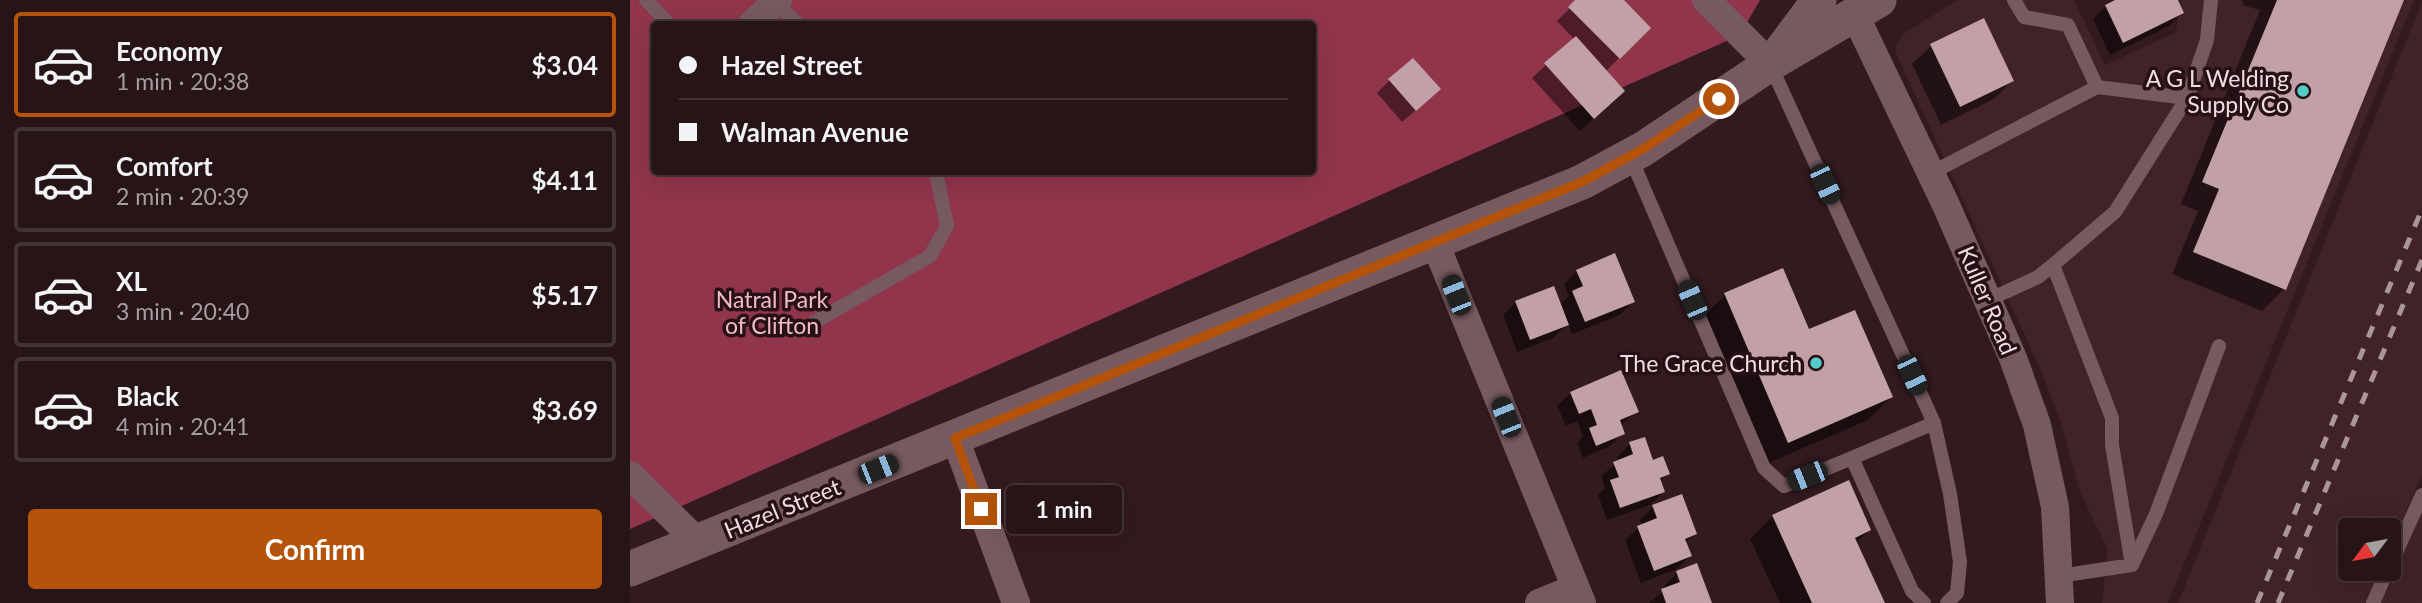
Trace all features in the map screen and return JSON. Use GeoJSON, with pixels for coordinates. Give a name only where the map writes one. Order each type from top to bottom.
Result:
{"type":"FeatureCollection","features":[{"type":"Feature","properties":{"kind":"street"},"geometry":{"type":"LineString","coordinates":[[1706,0],[1770,64],[1819,0]]}},
{"type":"Feature","properties":{"kind":"street"},"geometry":{"type":"LineString","coordinates":[[755,21],[776,1]]}},
{"type":"Feature","properties":{"kind":"street","name":"Hazel Street"},"geometry":{"type":"LineString","coordinates":[[630,569],[1582,182],[1630,156],[1770,64],[1867,8]]}},
{"type":"Feature","properties":{"kind":"street","name":"Kuller Road"},"geometry":{"type":"LineString","coordinates":[[1867,8],[1931,173],[2013,358],[2037,425],[2054,507],[2059,589]]}},
{"type":"Feature","properties":{"kind":"street"},"geometry":{"type":"LineString","coordinates":[[1435,243],[1579,595],[1539,603]]}},
{"type":"Feature","properties":{"kind":"street"},"geometry":{"type":"LineString","coordinates":[[955,438],[1016,603]]}},
{"type":"Feature","properties":{"kind":"street"},"geometry":{"type":"LineString","coordinates":[[630,475],[698,542]]}},
{"type":"Feature","properties":{"kind":"lane"},"geometry":{"type":"LineString","coordinates":[[646,0],[667,21]]}},
{"type":"Feature","properties":{"kind":"lane"},"geometry":{"type":"LineString","coordinates":[[2014,0],[2024,17],[2068,25],[2097,86]]}},
{"type":"Feature","properties":{"kind":"lane"},"geometry":{"type":"LineString","coordinates":[[1988,300],[2038,277],[2115,212],[2187,98],[2207,40],[2211,0]]}},
{"type":"Feature","properties":{"kind":"lane"},"geometry":{"type":"LineString","coordinates":[[776,1],[795,21]]}},
{"type":"Feature","properties":{"kind":"lane"},"geometry":{"type":"LineString","coordinates":[[1770,64],[1934,423],[1950,494],[1960,562],[1957,593],[1947,603]]}},
{"type":"Feature","properties":{"kind":"lane"},"geometry":{"type":"LineString","coordinates":[[1931,173],[2097,86],[2187,98]]}},
{"type":"Feature","properties":{"kind":"lane"},"geometry":{"type":"LineString","coordinates":[[1630,156],[1764,468],[1784,486],[1934,423]]}},
{"type":"Feature","properties":{"kind":"lane"},"geometry":{"type":"LineString","coordinates":[[799,331],[930,256],[947,226],[937,175]]}},
{"type":"Feature","properties":{"kind":"lane"},"geometry":{"type":"LineString","coordinates":[[2053,265],[2112,418],[2112,445],[2132,565]]}},
{"type":"Feature","properties":{"kind":"lane"},"geometry":{"type":"LineString","coordinates":[[2059,589],[2132,565],[2156,514],[2218,346]]}},
{"type":"Feature","properties":{"kind":"lane"},"geometry":{"type":"LineString","coordinates":[[1852,458],[1912,591],[1924,603]]}},
{"type":"Feature","properties":{"kind":"lane"},"geometry":{"type":"LineString","coordinates":[[2401,540],[2422,495]]}},
{"type":"Feature","properties":{"kind":"lane"},"geometry":{"type":"LineString","coordinates":[[2373,603],[2382,581]]}},
{"type":"Feature","properties":{"kind":"shaded area"},"geometry":{"type":"Polygon","coordinates":[[[1957,0],[2074,0],[2105,65],[2176,32],[2181,0],[2414,0],[2168,603],[2102,603],[2108,550],[2080,492],[2060,420],[2042,373],[1895,51],[1898,41],[1905,33],[1957,0]]]}},
{"type":"Feature","properties":{"kind":"shaded area"},"geometry":{"type":"Polygon","coordinates":[[[2422,2],[2422,475],[2401,524],[2401,518],[2338,518],[2338,581],[2376,581],[2366,603],[2178,603],[2422,2]]]}},
{"type":"Feature","properties":{"kind":"shaded area"},"geometry":{"type":"Polygon","coordinates":[[[2422,507],[2422,603],[2381,603],[2390,581],[2401,581],[2401,556],[2422,507]]]}},
{"type":"Feature","properties":{"kind":"green space","name":"Natral Park of Clifton"},"geometry":{"type":"Polygon","coordinates":[[[630,0],[1760,0],[1740,35],[630,529],[630,0]]]}},
{"type":"Feature","properties":{"kind":"building"},"geometry":{"type":"Polygon","coordinates":[[[1575,0],[1624,0],[1651,28],[1620,59],[1568,7],[1575,0]]]}},
{"type":"Feature","properties":{"kind":"building"},"geometry":{"type":"Polygon","coordinates":[[[2115,0],[2178,0],[2184,13],[2123,43],[2105,5],[2115,0]]]}},
{"type":"Feature","properties":{"kind":"building","name":"A G L Welding Supply Co"},"geometry":{"type":"Polygon","coordinates":[[[2277,0],[2404,0],[2286,290],[2193,252],[2219,189],[2202,182],[2277,0]]]}},
{"type":"Feature","properties":{"kind":"building"},"geometry":{"type":"Polygon","coordinates":[[[1984,18],[2014,81],[1960,107],[1930,44],[1984,18]]]}},
{"type":"Feature","properties":{"kind":"building"},"geometry":{"type":"Polygon","coordinates":[[[1576,36],[1625,91],[1594,119],[1544,63],[1576,36]]]}},
{"type":"Feature","properties":{"kind":"building"},"geometry":{"type":"Polygon","coordinates":[[[1413,58],[1441,89],[1416,111],[1388,79],[1413,58]]]}},
{"type":"Feature","properties":{"kind":"building"},"geometry":{"type":"Polygon","coordinates":[[[1615,253],[1635,302],[1585,322],[1572,291],[1583,286],[1576,270],[1615,253]]]}},
{"type":"Feature","properties":{"kind":"building","name":"The Grace Church"},"geometry":{"type":"Polygon","coordinates":[[[1783,268],[1809,329],[1855,310],[1893,397],[1788,443],[1724,293],[1783,268]]]}},
{"type":"Feature","properties":{"kind":"building"},"geometry":{"type":"Polygon","coordinates":[[[1554,286],[1569,325],[1530,340],[1515,301],[1554,286]]]}},
{"type":"Feature","properties":{"kind":"building"},"geometry":{"type":"Polygon","coordinates":[[[1621,370],[1639,412],[1620,420],[1625,434],[1596,446],[1589,428],[1597,425],[1591,409],[1579,414],[1570,392],[1621,370]]]}},
{"type":"Feature","properties":{"kind":"building"},"geometry":{"type":"Polygon","coordinates":[[[1645,437],[1653,460],[1663,456],[1670,474],[1660,478],[1665,492],[1620,508],[1610,480],[1619,477],[1613,462],[1633,454],[1629,442],[1645,437]]]}},
{"type":"Feature","properties":{"kind":"building"},"geometry":{"type":"Polygon","coordinates":[[[1849,480],[1871,530],[1855,538],[1885,603],[1812,603],[1772,515],[1849,480]]]}},
{"type":"Feature","properties":{"kind":"building"},"geometry":{"type":"Polygon","coordinates":[[[1682,494],[1697,534],[1685,539],[1692,556],[1654,571],[1637,526],[1657,518],[1652,505],[1682,494]]]}},
{"type":"Feature","properties":{"kind":"building"},"geometry":{"type":"Polygon","coordinates":[[[1697,563],[1712,603],[1666,603],[1661,589],[1680,582],[1676,571],[1697,563]]]}},
{"type":"Feature","properties":{"kind":"railway"},"geometry":{"type":"LineString","coordinates":[[2257,603],[2422,209]]}},
{"type":"Feature","properties":{"kind":"railway"},"geometry":{"type":"LineString","coordinates":[[2278,603],[2422,260]]}},
{"type":"Feature","properties":{"kind":"place","name":"A G L Welding Supply Co"},"geometry":{"type":"Point","coordinates":[2303,91]}},
{"type":"Feature","properties":{"kind":"place","name":"The Grace Church"},"geometry":{"type":"Point","coordinates":[1816,363]}},
{"type":"Feature","properties":{"kind":"route"},"geometry":{"type":"LineString","coordinates":[[981,509],[955,438],[1582,182],[1643,149],[1719,99]]}}]}
